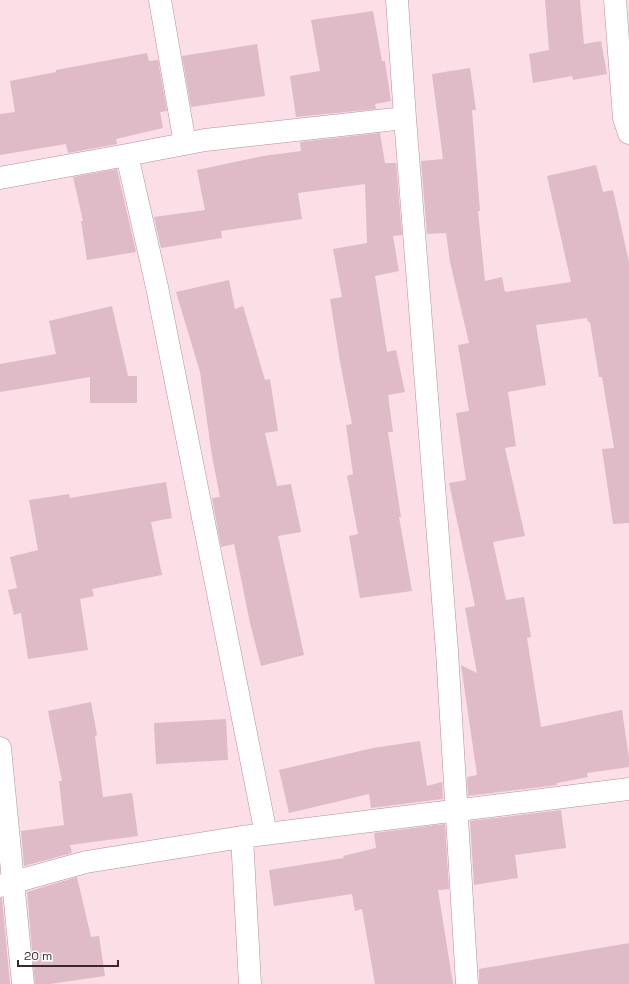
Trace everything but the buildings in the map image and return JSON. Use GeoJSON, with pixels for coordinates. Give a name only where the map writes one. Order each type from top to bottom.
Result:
{"type":"FeatureCollection","features":[{"type":"Feature","properties":{"kind":"street"},"geometry":{"type":"LineString","coordinates":[[160,0],[186,144]]}},
{"type":"Feature","properties":{"kind":"street"},"geometry":{"type":"LineString","coordinates":[[397,0],[447,651],[467,984]]}},
{"type":"Feature","properties":{"kind":"street"},"geometry":{"type":"LineString","coordinates":[[614,0],[624,118],[629,133]]}},
{"type":"Feature","properties":{"kind":"street"},"geometry":{"type":"LineString","coordinates":[[0,178],[127,156],[205,140],[405,118]]}},
{"type":"Feature","properties":{"kind":"street"},"geometry":{"type":"LineString","coordinates":[[127,156],[157,287],[266,834]]}},
{"type":"Feature","properties":{"kind":"street"},"geometry":{"type":"LineString","coordinates":[[0,748],[7,885],[23,984]]}},
{"type":"Feature","properties":{"kind":"street"},"geometry":{"type":"LineString","coordinates":[[7,885],[86,862],[242,837],[629,789]]}},
{"type":"Feature","properties":{"kind":"street"},"geometry":{"type":"LineString","coordinates":[[242,837],[250,984]]}}]}
